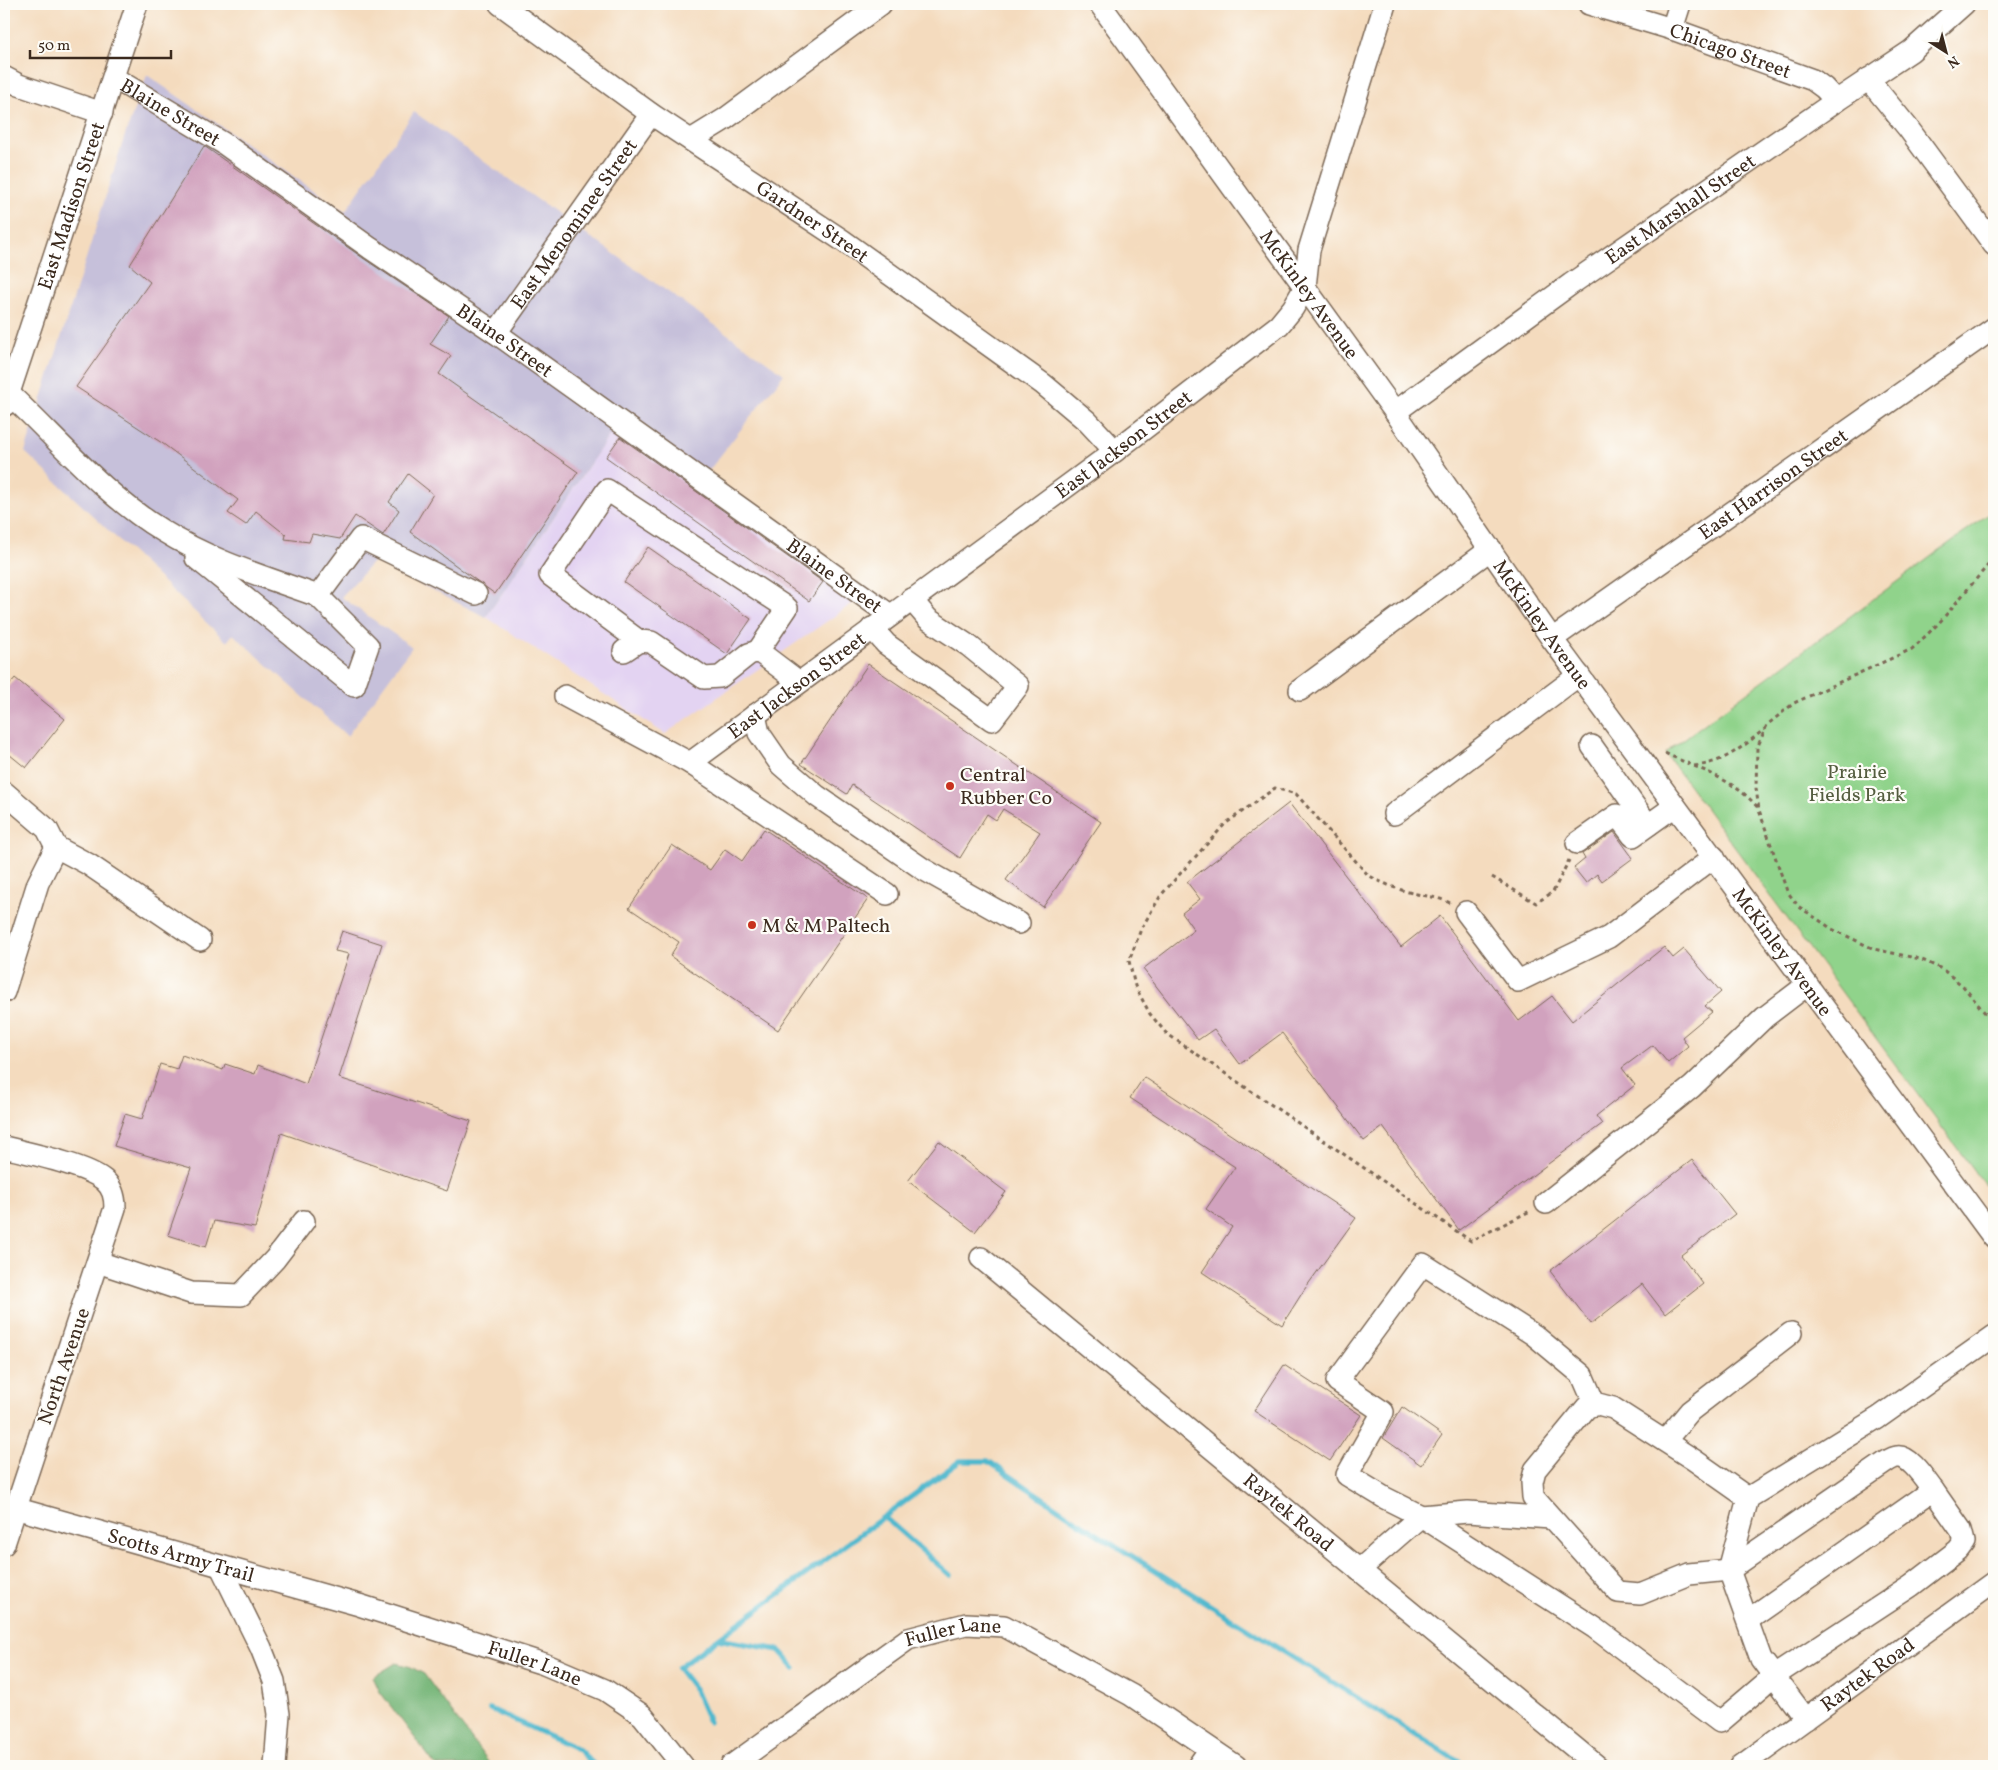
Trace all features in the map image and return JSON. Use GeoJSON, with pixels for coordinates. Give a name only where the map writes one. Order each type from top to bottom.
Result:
{"type":"FeatureCollection","features":[{"type":"Feature","properties":{"kind":"street","name":"East Madison Street"},"geometry":{"type":"LineString","coordinates":[[5,397],[114,78],[137,4]]}},
{"type":"Feature","properties":{"kind":"street","name":"Gardner Street"},"geometry":{"type":"LineString","coordinates":[[500,4],[651,114],[842,240],[1043,384],[1087,421],[1115,451]]}},
{"type":"Feature","properties":{"kind":"street"},"geometry":{"type":"LineString","coordinates":[[691,140],[725,119],[881,4]]}},
{"type":"Feature","properties":{"kind":"street","name":"McKinley Avenue"},"geometry":{"type":"LineString","coordinates":[[1100,4],[1395,412],[1578,675],[1994,1238]]}},
{"type":"Feature","properties":{"kind":"street","name":"East Jackson Street"},"geometry":{"type":"LineString","coordinates":[[690,763],[1115,451],[1279,325],[1294,308],[1305,287],[1308,250],[1385,4]]}},
{"type":"Feature","properties":{"kind":"street","name":"Chicago Street"},"geometry":{"type":"LineString","coordinates":[[1589,4],[1672,29],[1813,80],[1824,88],[1836,101]]}},
{"type":"Feature","properties":{"kind":"street"},"geometry":{"type":"LineString","coordinates":[[1672,29],[1680,4]]}},
{"type":"Feature","properties":{"kind":"street","name":"East Marshall Street"},"geometry":{"type":"LineString","coordinates":[[1395,412],[1571,284],[1911,51],[1964,4]]}},
{"type":"Feature","properties":{"kind":"street"},"geometry":{"type":"LineString","coordinates":[[4,77],[19,85],[102,113]]}},
{"type":"Feature","properties":{"kind":"street","name":"Blaine Street"},"geometry":{"type":"LineString","coordinates":[[114,78],[222,143],[370,248],[496,334],[890,615]]}},
{"type":"Feature","properties":{"kind":"street"},"geometry":{"type":"LineString","coordinates":[[1868,79],[1908,128],[1994,245]]}},
{"type":"Feature","properties":{"kind":"street","name":"East Menominee Street"},"geometry":{"type":"LineString","coordinates":[[496,334],[651,114]]}},
{"type":"Feature","properties":{"kind":"street","name":"East Harrison Street"},"geometry":{"type":"LineString","coordinates":[[1552,639],[1994,328]]}},
{"type":"Feature","properties":{"kind":"street"},"geometry":{"type":"LineString","coordinates":[[5,397],[120,501],[162,531],[354,686],[368,646],[318,596],[225,563],[162,531]]}},
{"type":"Feature","properties":{"kind":"street"},"geometry":{"type":"LineString","coordinates":[[607,490],[787,608],[758,651],[749,654],[720,677],[704,678],[651,642],[631,646],[550,575],[607,490]]}},
{"type":"Feature","properties":{"kind":"street"},"geometry":{"type":"LineString","coordinates":[[318,596],[361,538],[476,594]]}},
{"type":"Feature","properties":{"kind":"street"},"geometry":{"type":"LineString","coordinates":[[1300,690],[1491,549]]}},
{"type":"Feature","properties":{"kind":"street"},"geometry":{"type":"LineString","coordinates":[[872,628],[886,644],[992,720],[1018,686],[968,646],[928,618],[911,599]]}},
{"type":"Feature","properties":{"kind":"street"},"geometry":{"type":"LineString","coordinates":[[758,651],[799,682]]}},
{"type":"Feature","properties":{"kind":"street"},"geometry":{"type":"LineString","coordinates":[[1394,814],[1578,675]]}},
{"type":"Feature","properties":{"kind":"street"},"geometry":{"type":"LineString","coordinates":[[565,696],[690,763],[887,894]]}},
{"type":"Feature","properties":{"kind":"street"},"geometry":{"type":"LineString","coordinates":[[754,715],[759,733],[781,765],[817,796],[923,868],[1020,923]]}},
{"type":"Feature","properties":{"kind":"street"},"geometry":{"type":"LineString","coordinates":[[1592,746],[1648,824]]}},
{"type":"Feature","properties":{"kind":"street"},"geometry":{"type":"LineString","coordinates":[[4,792],[47,829],[56,847],[88,864],[200,940]]}},
{"type":"Feature","properties":{"kind":"street"},"geometry":{"type":"LineString","coordinates":[[1577,843],[1616,815],[1633,836],[1675,806]]}},
{"type":"Feature","properties":{"kind":"street"},"geometry":{"type":"LineString","coordinates":[[4,992],[38,883],[56,847]]}},
{"type":"Feature","properties":{"kind":"street"},"geometry":{"type":"LineString","coordinates":[[1466,912],[1518,981],[1609,937],[1714,858]]}},
{"type":"Feature","properties":{"kind":"street"},"geometry":{"type":"LineString","coordinates":[[1546,1203],[1692,1086],[1765,1017],[1807,985]]}},
{"type":"Feature","properties":{"kind":"street","name":"North Avenue"},"geometry":{"type":"LineString","coordinates":[[4,1147],[73,1166],[103,1179],[114,1195],[115,1208],[98,1262],[9,1507],[4,1544]]}},
{"type":"Feature","properties":{"kind":"street"},"geometry":{"type":"LineString","coordinates":[[98,1262],[191,1293],[241,1295],[275,1259],[304,1221]]}},
{"type":"Feature","properties":{"kind":"street","name":"Raytek Road"},"geometry":{"type":"LineString","coordinates":[[980,1258],[1597,1766]]}},
{"type":"Feature","properties":{"kind":"street"},"geometry":{"type":"LineString","coordinates":[[1595,1405],[1582,1374],[1534,1335],[1424,1264],[1337,1381],[1382,1412],[1347,1475],[1385,1498],[1421,1516],[1595,1628],[1720,1722],[1774,1676],[1903,1591],[1958,1550],[1964,1542],[1961,1530],[1933,1490],[1912,1464],[1898,1456],[1886,1462],[1729,1570],[1690,1574],[1640,1594],[1618,1592],[1533,1497],[1532,1482],[1535,1470],[1587,1407],[1595,1405],[1613,1408],[1748,1498]]}},
{"type":"Feature","properties":{"kind":"street"},"geometry":{"type":"LineString","coordinates":[[1665,1442],[1690,1411],[1790,1333]]}},
{"type":"Feature","properties":{"kind":"street"},"geometry":{"type":"LineString","coordinates":[[1806,1719],[1761,1659],[1729,1570],[1748,1498],[1878,1418],[1994,1336]]}},
{"type":"Feature","properties":{"kind":"street"},"geometry":{"type":"LineString","coordinates":[[1748,1620],[1933,1490]]}},
{"type":"Feature","properties":{"kind":"street","name":"Scotts Army Trail"},"geometry":{"type":"LineString","coordinates":[[9,1507],[359,1605]]}},
{"type":"Feature","properties":{"kind":"street"},"geometry":{"type":"LineString","coordinates":[[1359,1570],[1421,1516],[1468,1512],[1551,1518]]}},
{"type":"Feature","properties":{"kind":"street"},"geometry":{"type":"LineString","coordinates":[[222,1567],[261,1648],[274,1681],[279,1714],[275,1766]]}},
{"type":"Feature","properties":{"kind":"street","name":"Raytek Road"},"geometry":{"type":"LineString","coordinates":[[1741,1766],[1994,1582]]}},
{"type":"Feature","properties":{"kind":"street","name":"Fuller Lane"},"geometry":{"type":"LineString","coordinates":[[359,1605],[544,1664],[605,1690],[642,1715],[683,1766]]}},
{"type":"Feature","properties":{"kind":"street","name":"Fuller Lane"},"geometry":{"type":"LineString","coordinates":[[731,1766],[908,1640],[966,1624],[1004,1626],[1131,1695],[1236,1766]]}},
{"type":"Feature","properties":{"kind":"street"},"geometry":{"type":"LineString","coordinates":[[1198,1766],[1210,1749]]}},
{"type":"Feature","properties":{"kind":"path"},"geometry":{"type":"LineString","coordinates":[[1692,766],[1711,764],[1726,758],[1794,703],[1912,649],[1939,622],[1994,558]]}},
{"type":"Feature","properties":{"kind":"path"},"geometry":{"type":"LineString","coordinates":[[1766,727],[1756,748],[1756,788],[1759,810],[1788,891],[1798,906],[1832,929],[1874,949],[1920,958],[1942,969],[1963,986],[1994,1024]]}},
{"type":"Feature","properties":{"kind":"path"},"geometry":{"type":"LineString","coordinates":[[1665,753],[1692,766],[1714,773],[1748,795],[1759,810]]}},
{"type":"Feature","properties":{"kind":"path"},"geometry":{"type":"LineString","coordinates":[[1466,912],[1444,900],[1382,883],[1368,874],[1296,794],[1275,788],[1225,824],[1161,895],[1140,929],[1129,961],[1135,986],[1150,1014],[1166,1033],[1471,1241],[1546,1203]]}},
{"type":"Feature","properties":{"kind":"path"},"geometry":{"type":"LineString","coordinates":[[1492,877],[1536,903],[1553,892],[1577,843]]}},
{"type":"Feature","properties":{"kind":"shaded area"},"geometry":{"type":"Polygon","coordinates":[[[147,75],[345,212],[414,112],[784,374],[696,487],[615,427],[486,617],[374,561],[341,597],[412,647],[347,736],[233,634],[227,642],[25,452],[124,138],[147,75]]]}},
{"type":"Feature","properties":{"kind":"shaded area"},"geometry":{"type":"Polygon","coordinates":[[[615,427],[856,601],[665,734],[486,617],[615,427]]]}},
{"type":"Feature","properties":{"kind":"green space","name":"Prairie Fields Park"},"geometry":{"type":"Polygon","coordinates":[[[1994,510],[1994,1198],[1665,753],[1994,510]]]}},
{"type":"Feature","properties":{"kind":"green space"},"geometry":{"type":"Polygon","coordinates":[[[396,1663],[411,1667],[424,1674],[491,1766],[436,1766],[380,1692],[373,1677],[396,1663]]]}},
{"type":"Feature","properties":{"kind":"building"},"geometry":{"type":"Polygon","coordinates":[[[204,146],[449,316],[430,344],[451,356],[439,374],[578,472],[495,594],[410,532],[433,494],[408,474],[389,502],[399,510],[383,535],[355,516],[340,539],[312,534],[309,542],[285,539],[286,535],[256,511],[246,525],[228,513],[238,500],[162,443],[76,387],[150,282],[130,265],[204,146]]]}},
{"type":"Feature","properties":{"kind":"building"},"geometry":{"type":"Polygon","coordinates":[[[620,437],[823,582],[809,601],[606,457],[620,437]]]}},
{"type":"Feature","properties":{"kind":"building"},"geometry":{"type":"Polygon","coordinates":[[[648,547],[751,619],[727,654],[624,582],[648,547]]]}},
{"type":"Feature","properties":{"kind":"building","name":"Central Rubber Co"},"geometry":{"type":"Polygon","coordinates":[[[868,664],[1101,822],[1043,907],[1006,880],[1040,832],[1003,809],[996,820],[987,814],[960,858],[852,785],[847,794],[801,764],[868,664]]]}},
{"type":"Feature","properties":{"kind":"building"},"geometry":{"type":"Polygon","coordinates":[[[15,678],[65,719],[26,768],[4,750],[4,692],[15,678]]]}},
{"type":"Feature","properties":{"kind":"building"},"geometry":{"type":"Polygon","coordinates":[[[1289,803],[1401,947],[1440,916],[1519,1021],[1552,996],[1572,1021],[1664,947],[1673,958],[1684,949],[1721,992],[1705,1006],[1712,1012],[1682,1037],[1688,1046],[1668,1063],[1653,1045],[1622,1068],[1635,1085],[1596,1116],[1602,1124],[1459,1230],[1383,1127],[1364,1141],[1282,1033],[1240,1064],[1214,1029],[1198,1040],[1143,969],[1194,930],[1182,913],[1200,899],[1187,882],[1289,803]]]}},
{"type":"Feature","properties":{"kind":"building","name":"M & M Paltech"},"geometry":{"type":"Polygon","coordinates":[[[764,829],[868,899],[778,1030],[670,956],[679,942],[629,908],[672,845],[710,870],[725,849],[742,861],[764,829]]]}},
{"type":"Feature","properties":{"kind":"building"},"geometry":{"type":"Polygon","coordinates":[[[1614,832],[1633,858],[1602,881],[1597,874],[1586,883],[1574,868],[1585,859],[1582,854],[1614,832]]]}},
{"type":"Feature","properties":{"kind":"building"},"geometry":{"type":"Polygon","coordinates":[[[342,931],[382,944],[339,1078],[471,1121],[447,1191],[281,1133],[255,1228],[214,1221],[206,1247],[168,1235],[191,1168],[114,1146],[125,1114],[142,1119],[160,1064],[177,1069],[182,1055],[223,1070],[225,1064],[255,1074],[258,1065],[306,1084],[349,954],[335,951],[342,931]]]}},
{"type":"Feature","properties":{"kind":"building"},"geometry":{"type":"Polygon","coordinates":[[[1144,1077],[1356,1218],[1304,1290],[1282,1325],[1202,1272],[1232,1227],[1206,1209],[1235,1167],[1130,1098],[1144,1077]]]}},
{"type":"Feature","properties":{"kind":"building"},"geometry":{"type":"Polygon","coordinates":[[[939,1141],[1006,1192],[975,1232],[908,1181],[939,1141]]]}},
{"type":"Feature","properties":{"kind":"building"},"geometry":{"type":"Polygon","coordinates":[[[1692,1160],[1735,1214],[1681,1255],[1703,1284],[1665,1314],[1642,1284],[1591,1324],[1550,1271],[1692,1160]]]}},
{"type":"Feature","properties":{"kind":"building"},"geometry":{"type":"Polygon","coordinates":[[[1284,1365],[1361,1415],[1330,1461],[1254,1411],[1284,1365]]]}},
{"type":"Feature","properties":{"kind":"building"},"geometry":{"type":"Polygon","coordinates":[[[1402,1407],[1442,1435],[1421,1465],[1383,1438],[1402,1407]]]}},
{"type":"Feature","properties":{"kind":"waterway"},"geometry":{"type":"LineString","coordinates":[[709,1722],[695,1690],[678,1668],[960,1461],[988,1461],[1081,1524],[1459,1762],[1461,1766]]}},
{"type":"Feature","properties":{"kind":"waterway"},"geometry":{"type":"LineString","coordinates":[[884,1517],[950,1575]]}},
{"type":"Feature","properties":{"kind":"waterway"},"geometry":{"type":"LineString","coordinates":[[718,1639],[779,1650],[795,1668]]}},
{"type":"Feature","properties":{"kind":"waterway"},"geometry":{"type":"LineString","coordinates":[[490,1709],[578,1749],[595,1766]]}},
{"type":"Feature","properties":{"kind":"place","name":"Central Rubber Co"},"geometry":{"type":"Point","coordinates":[950,786]}},
{"type":"Feature","properties":{"kind":"place","name":"M & M Paltech"},"geometry":{"type":"Point","coordinates":[752,925]}}]}
